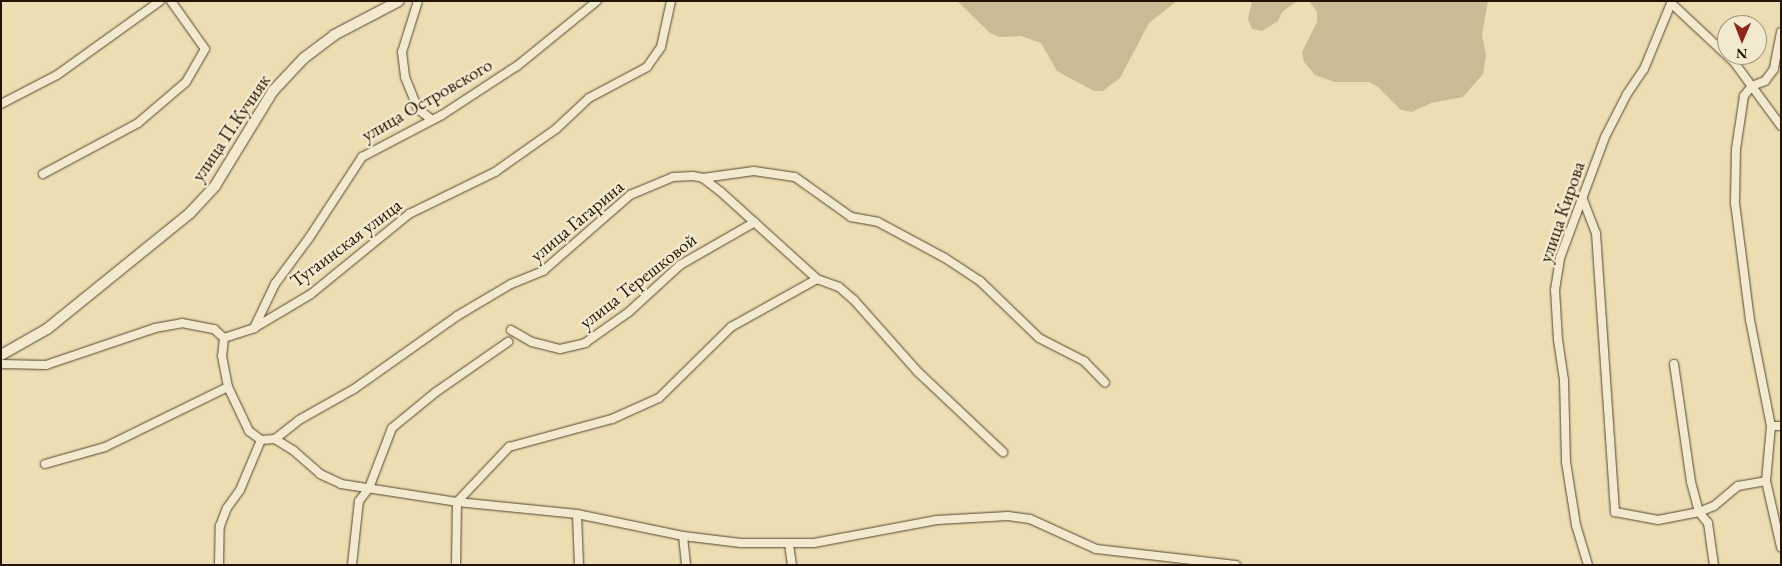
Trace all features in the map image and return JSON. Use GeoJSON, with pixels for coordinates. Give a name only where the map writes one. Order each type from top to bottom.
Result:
{"type":"FeatureCollection","features":[{"type":"Feature","properties":{"kind":"street"},"geometry":{"type":"LineString","coordinates":[[1,104],[57,75],[160,1]]}},
{"type":"Feature","properties":{"kind":"street"},"geometry":{"type":"LineString","coordinates":[[44,174],[138,123],[186,82],[205,49],[171,1]]}},
{"type":"Feature","properties":{"kind":"street","name":"улица П.Кучияк"},"geometry":{"type":"LineString","coordinates":[[1,355],[47,329],[190,214],[215,186],[273,91],[304,58],[334,35],[400,1]]}},
{"type":"Feature","properties":{"kind":"street"},"geometry":{"type":"LineString","coordinates":[[418,1],[402,52],[405,76],[418,109],[432,120]]}},
{"type":"Feature","properties":{"kind":"street","name":"улица Островского"},"geometry":{"type":"LineString","coordinates":[[254,328],[275,284],[309,238],[362,157],[432,120],[517,66],[597,1]]}},
{"type":"Feature","properties":{"kind":"street","name":"Тугаинская улица"},"geometry":{"type":"LineString","coordinates":[[224,338],[254,328],[311,294],[409,214],[495,172],[556,129],[589,98],[647,67],[661,47],[670,1]]}},
{"type":"Feature","properties":{"kind":"street"},"geometry":{"type":"LineString","coordinates":[[1671,2],[1734,62],[1781,126]]}},
{"type":"Feature","properties":{"kind":"street","name":"улица Кирова"},"geometry":{"type":"LineString","coordinates":[[1588,565],[1576,525],[1566,462],[1564,380],[1555,290],[1560,258],[1605,137],[1627,94],[1644,69],[1671,2]]}},
{"type":"Feature","properties":{"kind":"street"},"geometry":{"type":"LineString","coordinates":[[1781,32],[1774,69],[1765,81],[1752,86],[1744,96],[1736,149],[1737,231],[1750,320],[1771,426],[1766,481],[1781,548]]}},
{"type":"Feature","properties":{"kind":"street","name":"улица Гагарина"},"geometry":{"type":"LineString","coordinates":[[275,439],[299,420],[354,389],[457,316],[511,284],[543,271],[630,195],[673,176],[703,178],[754,171],[795,177],[851,217],[878,222],[945,258],[980,281],[1039,338],[1065,354],[1084,360],[1105,383]]}},
{"type":"Feature","properties":{"kind":"street"},"geometry":{"type":"LineString","coordinates":[[703,178],[817,279],[839,287],[854,300],[918,372],[1004,452]]}},
{"type":"Feature","properties":{"kind":"street"},"geometry":{"type":"LineString","coordinates":[[1582,197],[1596,233],[1615,512],[1658,520],[1699,512],[1714,506],[1738,486],[1766,481]]}},
{"type":"Feature","properties":{"kind":"street","name":"улица Терешковой"},"geometry":{"type":"LineString","coordinates":[[511,330],[532,342],[560,349],[585,343],[630,311],[680,264],[754,222]]}},
{"type":"Feature","properties":{"kind":"street"},"geometry":{"type":"LineString","coordinates":[[456,565],[457,502],[509,447],[612,419],[659,398],[731,327],[817,279]]}},
{"type":"Feature","properties":{"kind":"street"},"geometry":{"type":"LineString","coordinates":[[1,364],[46,365],[155,328],[182,323],[214,329],[224,338],[222,356],[228,387],[249,431],[261,440],[275,439],[294,451],[320,474],[341,484],[457,502],[577,514],[683,536],[789,544],[853,537],[937,520],[1008,516],[1030,519],[1096,548],[1236,565]]}},
{"type":"Feature","properties":{"kind":"street"},"geometry":{"type":"LineString","coordinates":[[352,565],[352,543],[359,500],[368,488],[392,428],[436,392],[508,342]]}},
{"type":"Feature","properties":{"kind":"street"},"geometry":{"type":"LineString","coordinates":[[1674,364],[1691,482],[1699,512],[1708,523],[1714,565]]}},
{"type":"Feature","properties":{"kind":"street"},"geometry":{"type":"LineString","coordinates":[[45,464],[105,447],[228,387]]}},
{"type":"Feature","properties":{"kind":"street"},"geometry":{"type":"LineString","coordinates":[[1771,426],[1781,426]]}},
{"type":"Feature","properties":{"kind":"street"},"geometry":{"type":"LineString","coordinates":[[219,565],[220,526],[226,508],[240,490],[261,440]]}},
{"type":"Feature","properties":{"kind":"street"},"geometry":{"type":"LineString","coordinates":[[577,514],[579,565]]}},
{"type":"Feature","properties":{"kind":"street"},"geometry":{"type":"LineString","coordinates":[[683,536],[686,565]]}},
{"type":"Feature","properties":{"kind":"street"},"geometry":{"type":"LineString","coordinates":[[789,544],[792,565]]}},
{"type":"Feature","properties":{"kind":"shaded area"},"geometry":{"type":"Polygon","coordinates":[[[957,1],[1177,1],[1149,23],[1120,78],[1103,91],[1094,91],[1057,71],[1041,43],[1021,36],[999,37],[990,33],[957,1]]]}},
{"type":"Feature","properties":{"kind":"shaded area"},"geometry":{"type":"Polygon","coordinates":[[[1252,1],[1297,1],[1282,12],[1278,21],[1262,31],[1252,29],[1248,19],[1252,1]]]}},
{"type":"Feature","properties":{"kind":"shaded area"},"geometry":{"type":"Polygon","coordinates":[[[1309,1],[1488,1],[1482,35],[1486,55],[1483,74],[1463,97],[1431,103],[1412,112],[1401,110],[1378,87],[1369,82],[1335,82],[1315,75],[1304,62],[1302,52],[1317,22],[1317,12],[1309,1]]]}}]}
